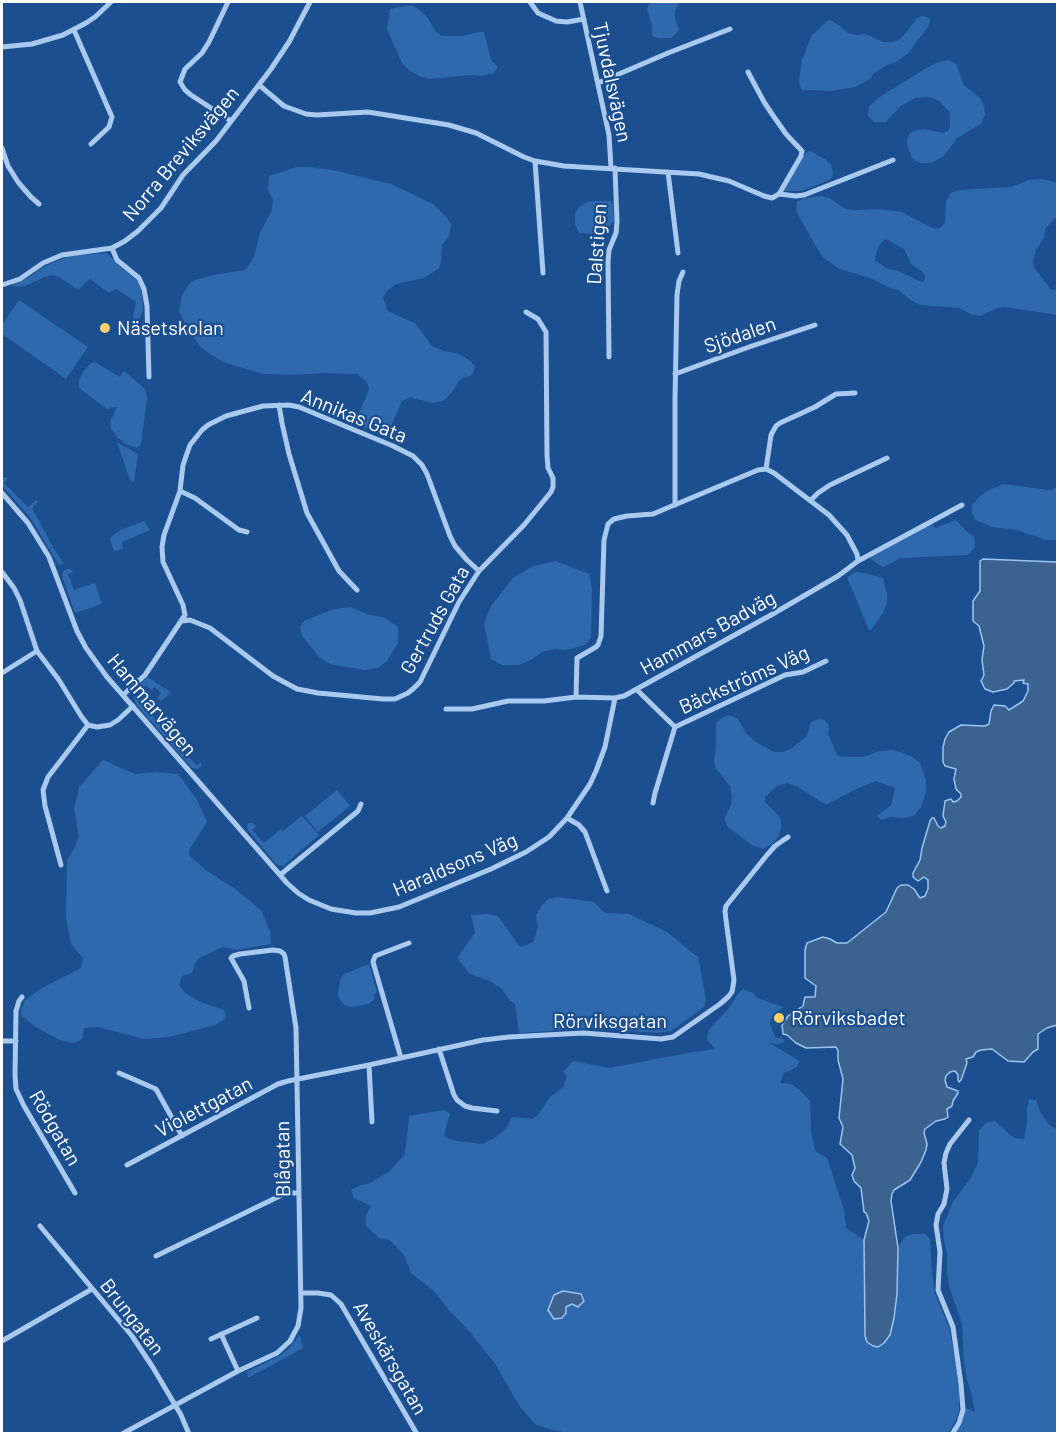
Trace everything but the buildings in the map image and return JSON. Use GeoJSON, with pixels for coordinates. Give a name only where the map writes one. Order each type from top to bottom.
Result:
{"type":"FeatureCollection","features":[{"type":"Feature","properties":{"kind":"street"},"geometry":{"type":"LineString","coordinates":[[2,47],[32,44],[61,36],[95,17],[111,2]]}},
{"type":"Feature","properties":{"kind":"street"},"geometry":{"type":"LineString","coordinates":[[228,2],[209,42],[202,53],[185,69],[180,82],[191,95],[231,121]]}},
{"type":"Feature","properties":{"kind":"street","name":"Norra Breviksvägen"},"geometry":{"type":"LineString","coordinates":[[2,285],[19,280],[43,263],[62,255],[112,248],[124,242],[151,219],[166,202],[183,175],[216,141],[281,56],[310,2]]}},
{"type":"Feature","properties":{"kind":"street"},"geometry":{"type":"LineString","coordinates":[[530,2],[538,13],[556,21],[584,19]]}},
{"type":"Feature","properties":{"kind":"street","name":"Tjuvdalsvägen"},"geometry":{"type":"LineString","coordinates":[[580,2],[611,146],[613,168]]}},
{"type":"Feature","properties":{"kind":"street"},"geometry":{"type":"LineString","coordinates":[[598,83],[730,29]]}},
{"type":"Feature","properties":{"kind":"street"},"geometry":{"type":"LineString","coordinates":[[74,30],[112,117],[109,127],[91,144]]}},
{"type":"Feature","properties":{"kind":"street"},"geometry":{"type":"LineString","coordinates":[[259,85],[284,106],[302,114],[368,112],[449,125],[477,133],[524,158],[535,161],[564,166],[699,174],[718,178],[769,198],[775,197],[802,151],[772,114],[748,72]]}},
{"type":"Feature","properties":{"kind":"street"},"geometry":{"type":"LineString","coordinates":[[2,148],[8,166],[18,182],[39,204]]}},
{"type":"Feature","properties":{"kind":"street"},"geometry":{"type":"LineString","coordinates":[[778,194],[804,195],[893,159]]}},
{"type":"Feature","properties":{"kind":"street"},"geometry":{"type":"LineString","coordinates":[[535,161],[543,273]]}},
{"type":"Feature","properties":{"kind":"street","name":"Dalstigen"},"geometry":{"type":"LineString","coordinates":[[609,357],[608,262],[617,222],[613,168]]}},
{"type":"Feature","properties":{"kind":"street"},"geometry":{"type":"LineString","coordinates":[[668,172],[678,254]]}},
{"type":"Feature","properties":{"kind":"street"},"geometry":{"type":"LineString","coordinates":[[112,248],[117,260],[139,278],[144,289],[147,306],[149,377]]}},
{"type":"Feature","properties":{"kind":"street","name":"Sjödalen"},"geometry":{"type":"LineString","coordinates":[[675,506],[677,295],[683,272]]}},
{"type":"Feature","properties":{"kind":"street","name":"Gertruds Gata"},"geometry":{"type":"LineString","coordinates":[[182,621],[190,620],[210,628],[273,676],[297,689],[383,699],[395,699],[408,693],[420,682],[459,602],[479,571],[524,525],[553,487],[548,462],[546,332],[538,319],[526,312]]}},
{"type":"Feature","properties":{"kind":"street","name":"Sjödalen"},"geometry":{"type":"LineString","coordinates":[[675,374],[814,325]]}},
{"type":"Feature","properties":{"kind":"street"},"geometry":{"type":"LineString","coordinates":[[766,469],[771,435],[780,423],[836,394],[855,393]]}},
{"type":"Feature","properties":{"kind":"street"},"geometry":{"type":"LineString","coordinates":[[279,405],[292,464],[307,513],[339,571],[357,590]]}},
{"type":"Feature","properties":{"kind":"street","name":"Annikas Gata"},"geometry":{"type":"LineString","coordinates":[[182,621],[183,605],[166,570],[162,554],[164,535],[180,491],[183,465],[187,454],[192,442],[202,430],[216,420],[263,406],[288,405],[309,410],[413,456],[427,474],[455,546],[479,571]]}},
{"type":"Feature","properties":{"kind":"street"},"geometry":{"type":"LineString","coordinates":[[810,500],[830,484],[887,458]]}},
{"type":"Feature","properties":{"kind":"street"},"geometry":{"type":"LineString","coordinates":[[576,697],[577,658],[596,647],[601,636],[604,540],[610,521],[619,517],[653,514],[758,470],[766,469],[774,472],[829,514],[845,533],[857,554],[858,561]]}},
{"type":"Feature","properties":{"kind":"street"},"geometry":{"type":"LineString","coordinates":[[180,491],[195,498],[234,527],[247,532]]}},
{"type":"Feature","properties":{"kind":"street","name":"Hammarvägen"},"geometry":{"type":"LineString","coordinates":[[2,493],[28,523],[49,557],[77,631],[107,677],[280,875],[298,893],[322,905]]}},
{"type":"Feature","properties":{"kind":"street","name":"Hammars Badväg"},"geometry":{"type":"LineString","coordinates":[[446,709],[464,710],[507,700],[544,701],[576,697],[615,698],[624,696],[781,609],[838,576],[858,561],[962,505]]}},
{"type":"Feature","properties":{"kind":"street"},"geometry":{"type":"LineString","coordinates":[[2,572],[17,594],[37,651],[60,680],[88,724],[97,727],[110,725],[133,706]]}},
{"type":"Feature","properties":{"kind":"street"},"geometry":{"type":"LineString","coordinates":[[123,695],[145,675],[182,621]]}},
{"type":"Feature","properties":{"kind":"street"},"geometry":{"type":"LineString","coordinates":[[2,673],[37,651]]}},
{"type":"Feature","properties":{"kind":"street","name":"Bäckströms Väg"},"geometry":{"type":"LineString","coordinates":[[653,803],[675,727],[785,675],[803,672],[826,661]]}},
{"type":"Feature","properties":{"kind":"street","name":"Bäckströms Väg"},"geometry":{"type":"LineString","coordinates":[[636,690],[675,727]]}},
{"type":"Feature","properties":{"kind":"street","name":"Haraldsons Väg"},"geometry":{"type":"LineString","coordinates":[[322,905],[356,913],[399,907],[471,878],[526,852],[549,837],[567,818],[590,784],[602,758],[615,698]]}},
{"type":"Feature","properties":{"kind":"street"},"geometry":{"type":"LineString","coordinates":[[61,865],[43,790],[48,777],[88,724]]}},
{"type":"Feature","properties":{"kind":"street"},"geometry":{"type":"LineString","coordinates":[[280,875],[358,811],[361,804]]}},
{"type":"Feature","properties":{"kind":"street"},"geometry":{"type":"LineString","coordinates":[[567,818],[579,825],[585,832],[607,891]]}},
{"type":"Feature","properties":{"kind":"street","name":"Rörviksgatan"},"geometry":{"type":"LineString","coordinates":[[296,1079],[483,1040],[509,1037],[592,1033],[661,1039],[673,1037],[720,1004],[732,992],[734,980],[726,906],[775,846],[788,837]]}},
{"type":"Feature","properties":{"kind":"street"},"geometry":{"type":"LineString","coordinates":[[400,1058],[373,962],[375,956],[409,943]]}},
{"type":"Feature","properties":{"kind":"street","name":"Blågatan"},"geometry":{"type":"LineString","coordinates":[[122,1434],[238,1371],[277,1353],[290,1341],[298,1326],[301,1293],[296,1028],[285,957],[280,951],[240,954],[231,958],[244,981],[249,1008]]}},
{"type":"Feature","properties":{"kind":"street","name":"Rödgatan"},"geometry":{"type":"LineString","coordinates":[[22,998],[16,1011],[15,1082],[19,1097],[75,1193]]}},
{"type":"Feature","properties":{"kind":"street"},"geometry":{"type":"LineString","coordinates":[[2,1041],[16,1041]]}},
{"type":"Feature","properties":{"kind":"street"},"geometry":{"type":"LineString","coordinates":[[439,1049],[457,1100],[472,1108],[497,1111]]}},
{"type":"Feature","properties":{"kind":"street"},"geometry":{"type":"LineString","coordinates":[[369,1065],[372,1122]]}},
{"type":"Feature","properties":{"kind":"street"},"geometry":{"type":"LineString","coordinates":[[118,1074],[156,1089],[182,1136]]}},
{"type":"Feature","properties":{"kind":"street","name":"Violettgatan"},"geometry":{"type":"LineString","coordinates":[[127,1165],[278,1084],[296,1079]]}},
{"type":"Feature","properties":{"kind":"street"},"geometry":{"type":"LineString","coordinates":[[952,1434],[963,1410],[953,1327],[938,1290],[940,1252],[936,1225],[947,1190],[944,1163],[946,1153],[950,1144],[969,1120]]}},
{"type":"Feature","properties":{"kind":"street"},"geometry":{"type":"LineString","coordinates":[[156,1256],[286,1193],[299,1193]]}},
{"type":"Feature","properties":{"kind":"street","name":"Brungatan"},"geometry":{"type":"LineString","coordinates":[[40,1226],[132,1336],[175,1404],[189,1434]]}},
{"type":"Feature","properties":{"kind":"street"},"geometry":{"type":"LineString","coordinates":[[2,1341],[92,1289]]}},
{"type":"Feature","properties":{"kind":"street","name":"Aveskärsgatan"},"geometry":{"type":"LineString","coordinates":[[301,1293],[331,1295],[341,1304],[417,1434]]}},
{"type":"Feature","properties":{"kind":"street"},"geometry":{"type":"LineString","coordinates":[[211,1339],[257,1318]]}},
{"type":"Feature","properties":{"kind":"street"},"geometry":{"type":"LineString","coordinates":[[221,1334],[238,1371]]}},
{"type":"Feature","properties":{"kind":"shaded area"},"geometry":{"type":"Polygon","coordinates":[[[650,2],[680,2],[675,11],[679,30],[672,38],[654,37],[652,34],[647,9],[650,2]]]}},
{"type":"Feature","properties":{"kind":"shaded area"},"geometry":{"type":"Polygon","coordinates":[[[406,6],[417,8],[427,17],[436,32],[442,36],[463,36],[484,32],[491,60],[498,67],[494,73],[430,79],[410,71],[402,63],[387,29],[390,9],[406,6]]]}},
{"type":"Feature","properties":{"kind":"shaded area"},"geometry":{"type":"Polygon","coordinates":[[[921,16],[930,19],[928,27],[909,52],[898,61],[874,73],[870,79],[855,87],[832,91],[801,89],[799,81],[802,60],[812,35],[826,22],[830,20],[849,34],[866,34],[883,42],[891,42],[899,40],[921,16]]]}},
{"type":"Feature","properties":{"kind":"shaded area"},"geometry":{"type":"Polygon","coordinates":[[[948,60],[956,63],[964,85],[980,98],[985,115],[981,124],[957,138],[944,156],[931,163],[921,163],[915,161],[911,156],[907,145],[910,133],[923,129],[944,133],[948,131],[950,112],[939,101],[929,97],[915,98],[901,106],[886,122],[874,122],[868,116],[869,107],[878,98],[923,70],[948,60]]]}},
{"type":"Feature","properties":{"kind":"shaded area"},"geometry":{"type":"Polygon","coordinates":[[[810,151],[831,165],[833,173],[831,179],[799,191],[783,191],[806,153],[810,151]]]}},
{"type":"Feature","properties":{"kind":"shaded area"},"geometry":{"type":"Polygon","coordinates":[[[297,167],[337,171],[391,184],[433,204],[451,224],[449,236],[442,245],[441,263],[438,269],[424,278],[396,284],[387,291],[383,298],[388,311],[416,324],[432,346],[459,354],[469,360],[475,366],[474,371],[471,376],[464,377],[458,382],[443,401],[433,403],[410,397],[402,401],[387,436],[355,423],[369,389],[367,382],[357,374],[263,374],[226,363],[200,346],[179,311],[182,295],[192,281],[245,270],[254,257],[260,232],[272,210],[273,200],[268,190],[269,176],[297,167]]]}},
{"type":"Feature","properties":{"kind":"shaded area"},"geometry":{"type":"Polygon","coordinates":[[[1040,179],[1057,183],[1057,216],[1045,229],[1044,238],[1036,250],[1033,261],[1034,267],[1050,289],[1057,290],[1057,315],[1005,307],[981,316],[959,308],[920,305],[898,290],[870,278],[839,269],[823,257],[796,211],[797,202],[805,198],[822,196],[846,209],[902,212],[934,229],[940,228],[945,223],[946,201],[951,193],[958,190],[1011,187],[1029,180],[1040,179]],[[886,239],[879,245],[875,260],[886,268],[924,281],[923,272],[912,265],[904,249],[886,239]]]}},
{"type":"Feature","properties":{"kind":"shaded area"},"geometry":{"type":"Polygon","coordinates":[[[596,201],[611,201],[614,221],[611,225],[593,234],[579,233],[575,224],[575,214],[579,207],[596,201]]]}},
{"type":"Feature","properties":{"kind":"shaded area"},"geometry":{"type":"Polygon","coordinates":[[[106,253],[138,282],[143,304],[139,320],[133,316],[136,302],[116,289],[109,293],[90,279],[79,289],[53,275],[25,286],[11,286],[28,278],[43,267],[70,256],[106,253]]]}},
{"type":"Feature","properties":{"kind":"shaded area"},"geometry":{"type":"Polygon","coordinates":[[[19,300],[88,347],[66,379],[2,334],[2,325],[19,300]]]}},
{"type":"Feature","properties":{"kind":"shaded area"},"geometry":{"type":"Polygon","coordinates":[[[95,362],[120,377],[124,371],[145,389],[147,398],[141,444],[137,448],[126,444],[111,429],[110,422],[117,407],[107,409],[79,388],[79,380],[83,372],[95,362]]]}},
{"type":"Feature","properties":{"kind":"shaded area"},"geometry":{"type":"Polygon","coordinates":[[[117,442],[138,454],[134,482],[130,480],[117,442]]]}},
{"type":"Feature","properties":{"kind":"shaded area"},"geometry":{"type":"Polygon","coordinates":[[[4,477],[8,478],[4,483],[28,507],[36,500],[38,502],[32,508],[64,564],[60,565],[57,562],[30,517],[2,486],[4,477]]]}},
{"type":"Feature","properties":{"kind":"shaded area"},"geometry":{"type":"Polygon","coordinates":[[[1003,484],[1050,490],[1057,487],[1057,540],[1046,540],[1017,530],[992,527],[976,520],[972,513],[972,505],[987,491],[1003,484]]]}},
{"type":"Feature","properties":{"kind":"shaded area"},"geometry":{"type":"Polygon","coordinates":[[[956,520],[974,536],[975,547],[968,555],[901,558],[883,567],[869,558],[931,523],[935,528],[956,520]]]}},
{"type":"Feature","properties":{"kind":"shaded area"},"geometry":{"type":"Polygon","coordinates":[[[144,521],[150,530],[122,542],[123,549],[114,551],[111,537],[118,531],[144,521]]]}},
{"type":"Feature","properties":{"kind":"shaded area"},"geometry":{"type":"Polygon","coordinates":[[[983,559],[1057,562],[1057,1025],[1038,1034],[1038,1049],[1024,1062],[1008,1061],[992,1049],[981,1050],[973,1057],[966,1059],[967,1063],[959,1082],[955,1071],[946,1076],[947,1087],[958,1091],[952,1106],[947,1109],[948,1117],[936,1121],[925,1129],[927,1144],[921,1162],[910,1180],[894,1190],[892,1194],[898,1248],[897,1294],[890,1335],[878,1347],[867,1342],[865,1336],[864,1240],[869,1221],[864,1212],[861,1188],[852,1175],[855,1168],[852,1155],[840,1144],[843,1127],[839,1118],[843,1079],[838,1051],[836,1047],[806,1048],[783,1034],[782,1025],[788,1016],[803,1006],[805,997],[815,997],[816,986],[805,978],[807,943],[823,937],[837,943],[847,943],[886,912],[897,888],[901,885],[908,885],[914,889],[920,898],[925,896],[928,880],[924,877],[918,881],[913,877],[913,873],[920,860],[930,821],[934,818],[938,826],[941,828],[945,826],[943,816],[945,801],[951,799],[953,802],[957,801],[961,797],[954,779],[956,769],[945,766],[943,762],[943,747],[949,732],[961,725],[985,726],[989,724],[994,705],[1005,706],[1009,710],[1023,701],[1028,691],[1028,684],[1023,683],[1024,680],[1014,681],[1007,689],[993,692],[985,689],[981,681],[984,675],[982,660],[984,646],[979,626],[973,621],[973,601],[980,591],[980,561],[983,559]]]}},
{"type":"Feature","properties":{"kind":"shaded area"},"geometry":{"type":"Polygon","coordinates":[[[556,561],[589,574],[592,588],[591,638],[585,645],[566,650],[555,649],[542,652],[519,665],[502,665],[491,659],[484,624],[491,606],[513,578],[533,566],[556,561]]]}},
{"type":"Feature","properties":{"kind":"shaded area"},"geometry":{"type":"Polygon","coordinates":[[[66,569],[71,569],[73,572],[68,574],[74,590],[95,583],[102,604],[75,613],[62,576],[66,569]]]}},
{"type":"Feature","properties":{"kind":"shaded area"},"geometry":{"type":"Polygon","coordinates":[[[856,572],[883,578],[887,593],[887,603],[883,613],[871,630],[869,630],[847,577],[856,572]]]}},
{"type":"Feature","properties":{"kind":"shaded area"},"geometry":{"type":"Polygon","coordinates":[[[351,607],[385,618],[398,627],[398,643],[387,661],[378,668],[365,670],[330,664],[319,657],[302,636],[300,627],[304,621],[334,609],[351,607]]]}},
{"type":"Feature","properties":{"kind":"shaded area"},"geometry":{"type":"Polygon","coordinates":[[[147,677],[171,692],[161,701],[157,698],[161,693],[155,687],[151,690],[146,685],[140,691],[144,698],[140,702],[197,766],[201,762],[202,765],[198,769],[192,768],[136,704],[134,690],[147,677]]]}},
{"type":"Feature","properties":{"kind":"shaded area"},"geometry":{"type":"Polygon","coordinates":[[[729,715],[737,718],[754,741],[774,752],[783,752],[792,748],[807,736],[811,722],[819,719],[825,720],[829,726],[828,734],[837,755],[864,757],[880,751],[893,750],[911,756],[920,763],[926,780],[926,792],[921,807],[914,816],[881,820],[877,816],[891,805],[895,788],[876,781],[826,805],[798,787],[787,783],[777,786],[765,797],[765,802],[781,821],[778,837],[763,849],[752,845],[728,827],[725,821],[732,796],[730,786],[716,769],[714,762],[716,723],[729,715]]]}},
{"type":"Feature","properties":{"kind":"shaded area"},"geometry":{"type":"Polygon","coordinates":[[[103,760],[135,774],[156,772],[178,774],[197,800],[207,822],[190,849],[189,855],[261,910],[270,931],[271,944],[237,950],[223,947],[199,958],[192,973],[182,976],[179,985],[185,993],[201,1002],[224,1010],[225,1019],[215,1025],[169,1037],[145,1039],[98,1027],[84,1028],[82,1039],[74,1043],[60,1040],[34,1026],[21,1015],[25,1000],[42,988],[81,968],[83,958],[71,944],[66,918],[67,860],[79,836],[74,809],[79,787],[103,760]]]}},
{"type":"Feature","properties":{"kind":"shaded area"},"geometry":{"type":"Polygon","coordinates":[[[337,790],[350,806],[318,832],[305,816],[337,790]]]}},
{"type":"Feature","properties":{"kind":"shaded area"},"geometry":{"type":"Polygon","coordinates":[[[302,816],[319,835],[283,866],[277,865],[247,829],[248,823],[253,823],[256,826],[252,830],[264,843],[302,816]]]}},
{"type":"Feature","properties":{"kind":"shaded area"},"geometry":{"type":"Polygon","coordinates":[[[558,897],[594,902],[605,913],[629,914],[667,932],[698,956],[706,1000],[704,1007],[671,1031],[658,1033],[591,1028],[519,1033],[515,1004],[509,1000],[502,989],[490,981],[470,974],[457,958],[475,933],[471,915],[498,916],[520,947],[533,942],[538,927],[536,915],[542,905],[548,899],[558,897]]]}},
{"type":"Feature","properties":{"kind":"shaded area"},"geometry":{"type":"Polygon","coordinates":[[[369,964],[377,991],[374,1000],[368,1004],[353,1007],[344,1005],[338,994],[340,980],[344,974],[369,964]]]}},
{"type":"Feature","properties":{"kind":"shaded area"},"geometry":{"type":"Polygon","coordinates":[[[743,989],[753,993],[757,998],[783,1007],[773,1015],[770,1023],[775,1037],[785,1042],[777,1044],[768,1042],[799,1061],[797,1067],[784,1073],[780,1083],[791,1084],[810,1101],[811,1131],[815,1151],[827,1158],[844,1210],[846,1228],[864,1240],[869,1221],[866,1213],[891,1200],[898,1247],[905,1237],[912,1234],[925,1234],[930,1239],[935,1294],[950,1330],[959,1387],[959,1411],[956,1420],[946,1434],[575,1434],[535,1424],[520,1407],[495,1364],[470,1332],[434,1291],[411,1273],[404,1255],[390,1240],[379,1238],[366,1226],[366,1215],[371,1206],[354,1198],[351,1190],[370,1183],[390,1171],[405,1154],[409,1116],[445,1110],[450,1114],[444,1137],[482,1144],[496,1137],[507,1127],[512,1117],[532,1119],[537,1116],[550,1097],[563,1087],[567,1076],[563,1072],[573,1061],[610,1068],[716,1049],[708,1041],[709,1029],[743,989]]]}},
{"type":"Feature","properties":{"kind":"shaded area"},"geometry":{"type":"Polygon","coordinates":[[[1029,1099],[1036,1100],[1048,1124],[1056,1129],[1057,1126],[1057,1433],[955,1433],[961,1424],[966,1408],[975,1412],[964,1362],[962,1324],[949,1286],[943,1226],[953,1202],[972,1176],[978,1162],[979,1130],[986,1123],[995,1121],[1014,1138],[1024,1139],[1029,1099]]]}},
{"type":"Feature","properties":{"kind":"shaded area"},"geometry":{"type":"Polygon","coordinates":[[[563,1291],[581,1294],[584,1301],[578,1307],[572,1304],[566,1307],[566,1313],[562,1318],[554,1319],[548,1310],[554,1295],[563,1291]]]}},
{"type":"Feature","properties":{"kind":"shaded area"},"geometry":{"type":"Polygon","coordinates":[[[300,1335],[303,1348],[248,1377],[247,1372],[281,1355],[300,1335]]]}},
{"type":"Feature","properties":{"kind":"place","name":"Näsetskolan"},"geometry":{"type":"Point","coordinates":[105,328]}},
{"type":"Feature","properties":{"kind":"place","name":"Rörviksbadet"},"geometry":{"type":"Point","coordinates":[779,1018]}}]}
